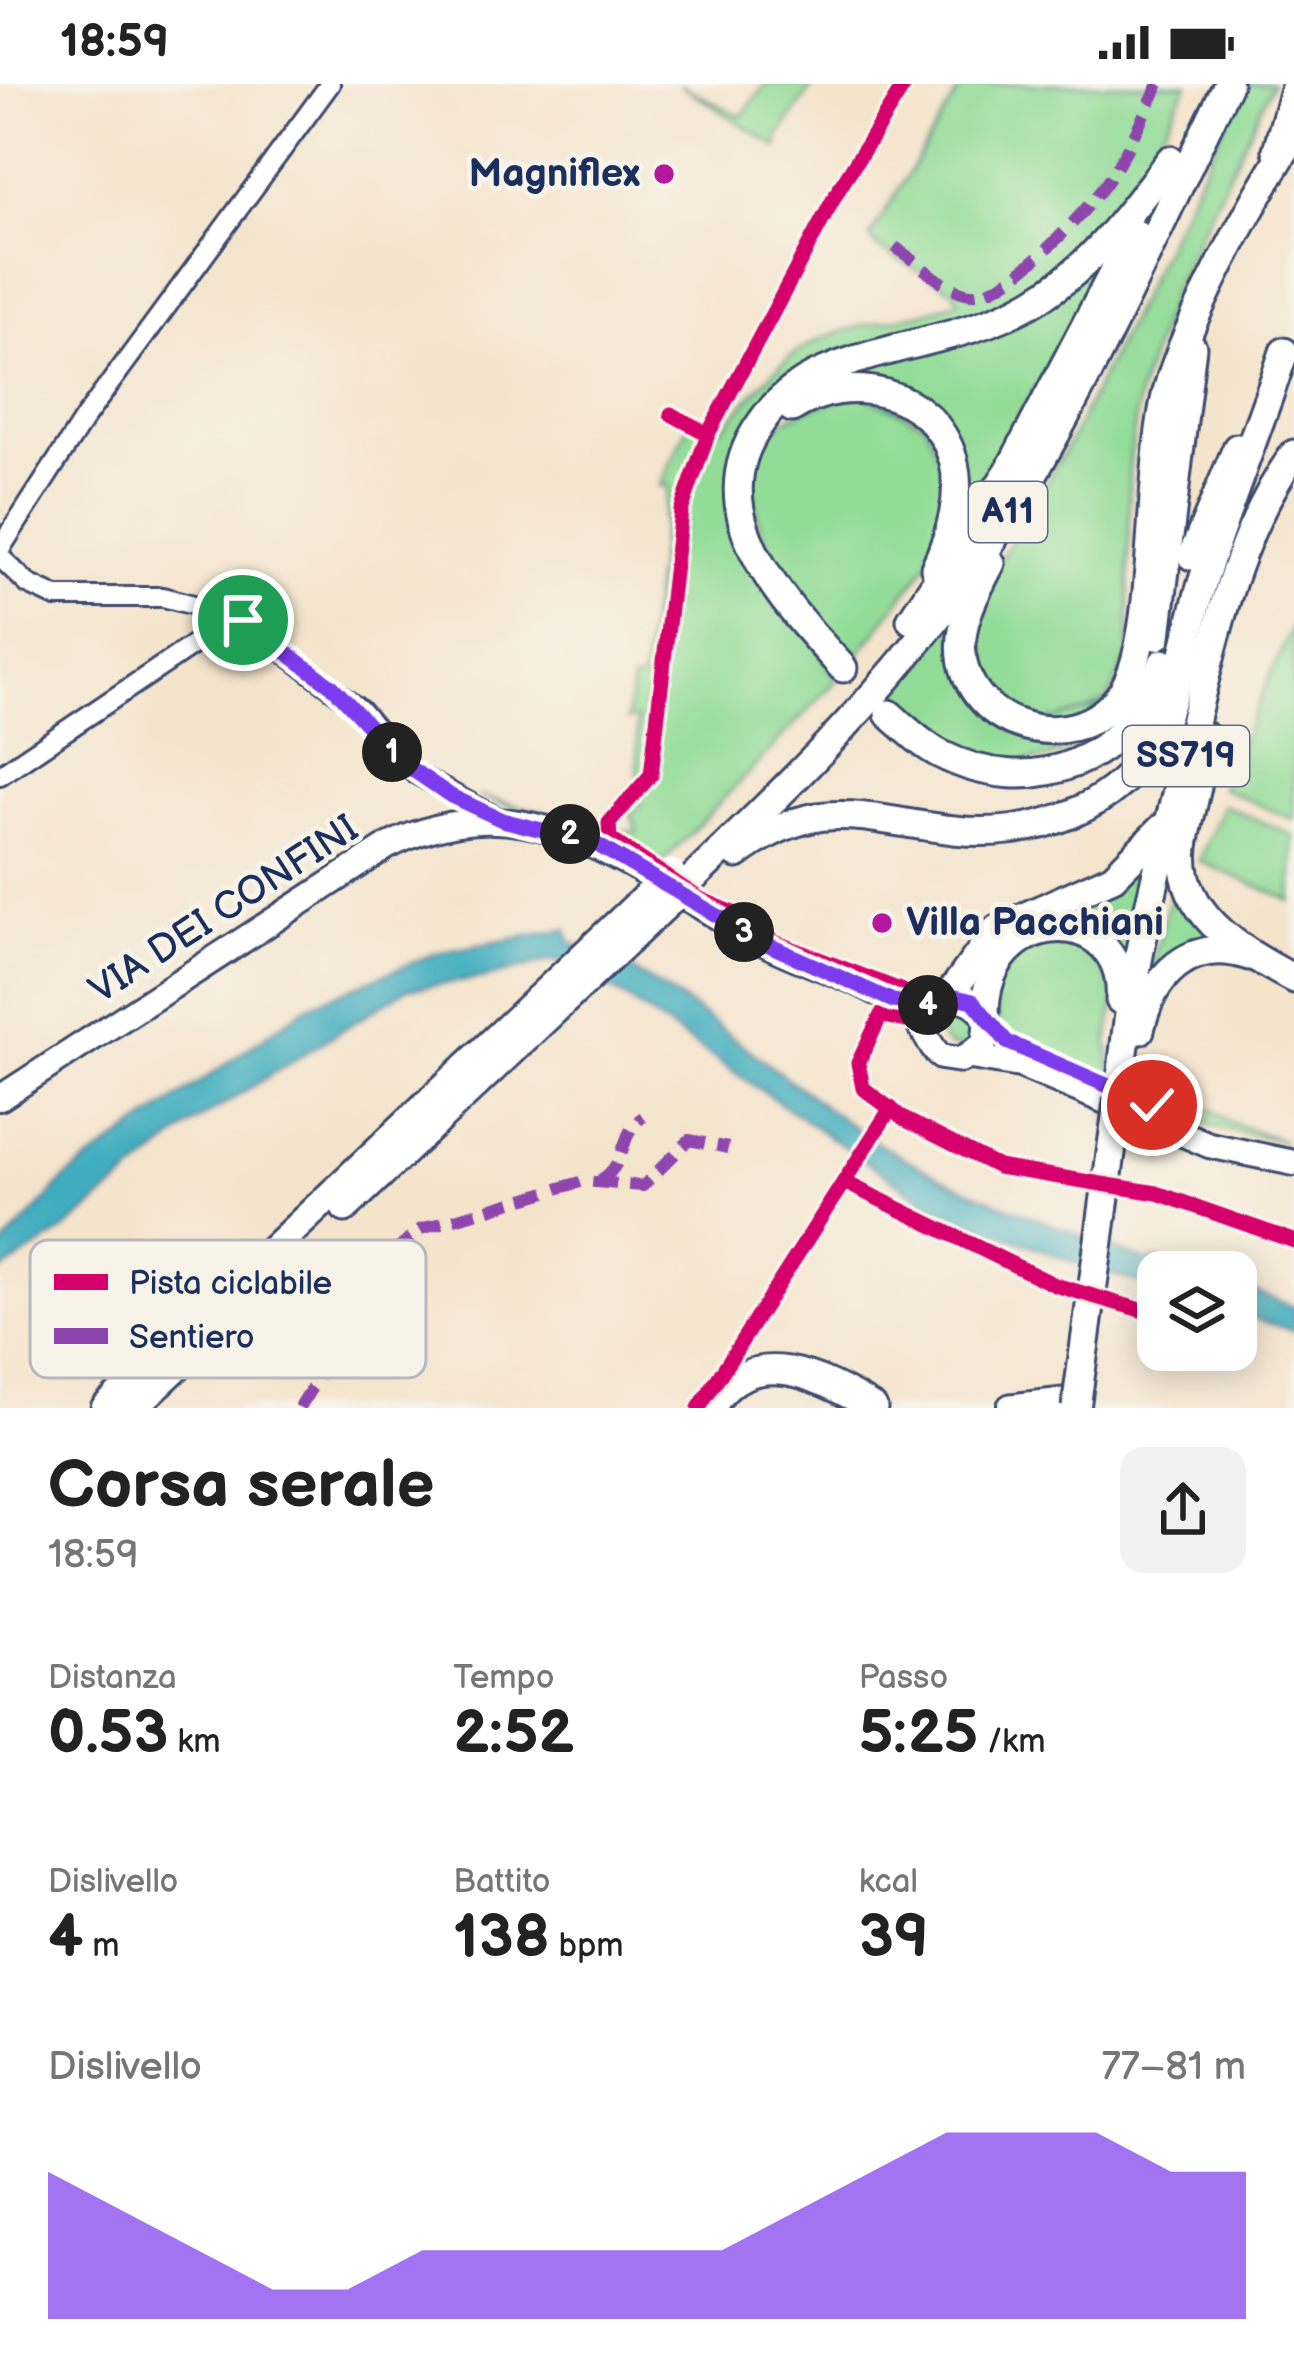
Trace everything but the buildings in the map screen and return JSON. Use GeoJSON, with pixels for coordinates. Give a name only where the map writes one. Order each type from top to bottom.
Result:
{"type":"FeatureCollection","features":[{"type":"Feature","properties":{"kind":"highway","name":"A11"},"geometry":{"type":"LineString","coordinates":[[675,885],[902,634],[972,534],[1033,429],[1208,84]]}},
{"type":"Feature","properties":{"kind":"highway","name":"A11"},"geometry":{"type":"LineString","coordinates":[[306,1240],[608,946],[858,715],[952,596],[1016,499],[1228,84]]}},
{"type":"Feature","properties":{"kind":"highway"},"geometry":{"type":"LineString","coordinates":[[1271,171],[1294,90]]}},
{"type":"Feature","properties":{"kind":"highway"},"geometry":{"type":"LineString","coordinates":[[1016,499],[1009,533],[962,631],[966,672],[986,704],[1010,721],[1040,731],[1076,728],[1109,707],[1130,676],[1143,622],[1152,473],[1169,386],[1271,171],[1294,136]]}},
{"type":"Feature","properties":{"kind":"highway"},"geometry":{"type":"LineString","coordinates":[[844,668],[764,574],[737,493],[744,453],[783,398],[821,372],[994,321],[1032,303],[1106,244],[1170,160]]}},
{"type":"Feature","properties":{"kind":"highway"},"geometry":{"type":"LineString","coordinates":[[1100,749],[1144,687],[1158,630],[1190,394],[1193,331]]}},
{"type":"Feature","properties":{"kind":"highway"},"geometry":{"type":"LineString","coordinates":[[889,714],[940,754],[990,771],[1046,772],[1100,749],[1132,726],[1154,691],[1186,575],[1217,488],[1289,342]]}},
{"type":"Feature","properties":{"kind":"highway"},"geometry":{"type":"LineString","coordinates":[[675,885],[727,862],[759,838],[827,813],[880,815],[949,830],[1022,831],[1087,806],[1124,778],[1155,739],[1171,697],[1204,578],[1289,342]]}},
{"type":"Feature","properties":{"kind":"highway"},"geometry":{"type":"LineString","coordinates":[[743,517],[758,445],[802,402],[827,391],[864,389],[920,410],[942,433],[953,459],[956,503],[938,560],[902,634]]}},
{"type":"Feature","properties":{"kind":"highway","name":"SS719"},"geometry":{"type":"LineString","coordinates":[[1080,1406],[1129,996],[1171,815],[1246,542],[1294,454]]}},
{"type":"Feature","properties":{"kind":"highway","name":"SS719"},"geometry":{"type":"LineString","coordinates":[[1123,1072],[1259,546],[1294,479]]}},
{"type":"Feature","properties":{"kind":"highway"},"geometry":{"type":"LineString","coordinates":[[1206,737],[1185,840],[1186,879],[1206,917],[1254,958],[1294,979]]}},
{"type":"Feature","properties":{"kind":"highway"},"geometry":{"type":"LineString","coordinates":[[942,1001],[998,929],[1113,877],[1138,858],[1171,815]]}},
{"type":"Feature","properties":{"kind":"highway"},"geometry":{"type":"LineString","coordinates":[[987,1020],[988,979],[1007,948],[1040,929],[1074,930],[1103,949],[1118,972],[1116,1037],[1123,1072]]}},
{"type":"Feature","properties":{"kind":"highway"},"geometry":{"type":"LineString","coordinates":[[1123,1072],[1138,1040],[1150,992],[1163,976],[1198,954],[1229,952],[1254,958]]}},
{"type":"Feature","properties":{"kind":"highway","name":"A11"},"geometry":{"type":"LineString","coordinates":[[289,1240],[575,978]]}},
{"type":"Feature","properties":{"kind":"highway"},"geometry":{"type":"LineString","coordinates":[[711,1408],[736,1379],[756,1370],[789,1369],[829,1381],[873,1408]]}},
{"type":"Feature","properties":{"kind":"highway","name":"A11"},"geometry":{"type":"LineString","coordinates":[[105,1408],[138,1378]]}},
{"type":"Feature","properties":{"kind":"highway","name":"A11"},"geometry":{"type":"LineString","coordinates":[[133,1408],[164,1378]]}},
{"type":"Feature","properties":{"kind":"highway"},"geometry":{"type":"LineString","coordinates":[[1011,1408],[1080,1406]]}},
{"type":"Feature","properties":{"kind":"main road","name":"VIA DEI CONFINI"},"geometry":{"type":"LineString","coordinates":[[0,1098],[388,846],[434,827],[502,820],[594,843],[762,942],[893,1001]]}},
{"type":"Feature","properties":{"kind":"main road"},"geometry":{"type":"LineString","coordinates":[[893,1001],[973,1001],[987,1020],[1025,1051],[1215,1131],[1294,1147]]}},
{"type":"Feature","properties":{"kind":"main road"},"geometry":{"type":"LineString","coordinates":[[893,1001],[941,1057],[1020,1065],[1209,1145],[1294,1163]]}},
{"type":"Feature","properties":{"kind":"main road"},"geometry":{"type":"LineString","coordinates":[[925,1033],[942,1001]]}},
{"type":"Feature","properties":{"kind":"main road"},"geometry":{"type":"LineString","coordinates":[[971,1057],[984,1044],[987,1020]]}},
{"type":"Feature","properties":{"kind":"street"},"geometry":{"type":"LineString","coordinates":[[330,84],[86,416],[0,553],[33,587],[56,597],[164,597],[236,616],[346,698],[414,773],[502,820]]}},
{"type":"Feature","properties":{"kind":"street"},"geometry":{"type":"LineString","coordinates":[[0,775],[236,616]]}},
{"type":"Feature","properties":{"kind":"green space"},"geometry":{"type":"Polygon","coordinates":[[[679,84],[741,116],[766,84],[814,84],[778,138],[778,148],[679,84]]]}},
{"type":"Feature","properties":{"kind":"green space"},"geometry":{"type":"Polygon","coordinates":[[[963,84],[1188,84],[1115,219],[1028,298],[793,383],[731,503],[837,680],[660,865],[611,838],[609,830],[637,832],[631,813],[639,807],[637,719],[627,720],[632,682],[642,678],[668,485],[660,486],[691,419],[707,428],[722,427],[796,353],[835,334],[959,300],[953,290],[878,248],[870,237],[963,84]]]}},
{"type":"Feature","properties":{"kind":"green space"},"geometry":{"type":"Polygon","coordinates":[[[1244,84],[1272,84],[1174,287],[1139,392],[1129,469],[1129,654],[1108,700],[1053,725],[994,702],[969,647],[1001,558],[1070,441],[1244,84]]]}},
{"type":"Feature","properties":{"kind":"green space"},"geometry":{"type":"Polygon","coordinates":[[[1094,267],[1100,271],[960,528],[940,420],[814,384],[1094,267]]]}},
{"type":"Feature","properties":{"kind":"green space"},"geometry":{"type":"Polygon","coordinates":[[[859,394],[925,423],[950,482],[928,563],[856,658],[816,621],[781,570],[757,516],[753,489],[755,463],[767,439],[789,418],[859,394]]]}},
{"type":"Feature","properties":{"kind":"green space"},"geometry":{"type":"Polygon","coordinates":[[[961,609],[956,644],[1012,730],[1132,699],[1104,728],[1075,748],[1044,759],[981,756],[951,743],[892,697],[961,609]]]}},
{"type":"Feature","properties":{"kind":"green space"},"geometry":{"type":"Polygon","coordinates":[[[1294,622],[1294,820],[1221,788],[1294,622]]]}},
{"type":"Feature","properties":{"kind":"green space"},"geometry":{"type":"Polygon","coordinates":[[[478,796],[606,826],[607,836],[510,807],[478,796]]]}},
{"type":"Feature","properties":{"kind":"green space"},"geometry":{"type":"Polygon","coordinates":[[[1223,805],[1294,836],[1292,901],[1199,861],[1223,805]]]}},
{"type":"Feature","properties":{"kind":"green space"},"geometry":{"type":"Polygon","coordinates":[[[1149,858],[1130,966],[1046,922],[981,993],[958,989],[984,950],[1149,858]]]}},
{"type":"Feature","properties":{"kind":"green space"},"geometry":{"type":"Polygon","coordinates":[[[1174,879],[1221,941],[1154,971],[1152,967],[1174,879]]]}},
{"type":"Feature","properties":{"kind":"green space"},"geometry":{"type":"Polygon","coordinates":[[[1034,937],[1089,944],[1116,995],[1108,1042],[1112,1071],[1168,1081],[1230,1122],[1284,1141],[1216,1128],[1002,1034],[991,990],[1034,937]]]}},
{"type":"Feature","properties":{"kind":"green space"},"geometry":{"type":"Polygon","coordinates":[[[958,1012],[971,1017],[976,1030],[971,1043],[958,1048],[945,1043],[940,1030],[945,1017],[958,1012]]]}},
{"type":"Feature","properties":{"kind":"water"},"geometry":{"type":"Polygon","coordinates":[[[567,929],[570,942],[610,959],[685,1003],[895,1153],[965,1188],[1137,1257],[1137,1282],[933,1207],[616,992],[553,960],[486,978],[407,989],[193,1124],[62,1232],[50,1240],[30,1240],[30,1253],[0,1272],[0,1249],[68,1176],[309,1005],[436,953],[567,929]]]}},
{"type":"Feature","properties":{"kind":"water"},"geometry":{"type":"Polygon","coordinates":[[[1257,1292],[1294,1307],[1294,1331],[1257,1320],[1257,1292]]]}},
{"type":"Feature","properties":{"kind":"marked path"},"geometry":{"type":"LineString","coordinates":[[895,247],[965,293],[990,290],[1008,280],[1097,196],[1122,159],[1159,84]]}},
{"type":"Feature","properties":{"kind":"marked path"},"geometry":{"type":"LineString","coordinates":[[600,1180],[615,1166],[630,1131],[643,1117]]}},
{"type":"Feature","properties":{"kind":"marked path"},"geometry":{"type":"LineString","coordinates":[[408,1240],[421,1229],[584,1181],[643,1186],[689,1140],[728,1148]]}},
{"type":"Feature","properties":{"kind":"marked path"},"geometry":{"type":"LineString","coordinates":[[299,1408],[318,1378]]}},
{"type":"Feature","properties":{"kind":"cycle path"},"geometry":{"type":"LineString","coordinates":[[708,434],[839,189],[905,84]]}},
{"type":"Feature","properties":{"kind":"cycle path"},"geometry":{"type":"LineString","coordinates":[[671,414],[708,434],[681,511],[651,775],[609,823],[610,839],[700,899],[761,925],[772,941],[913,995],[906,1021],[881,1015],[858,1063],[863,1088],[904,1119],[998,1167],[1157,1193],[1294,1241]]}},
{"type":"Feature","properties":{"kind":"cycle path"},"geometry":{"type":"LineString","coordinates":[[699,1408],[891,1108]]}},
{"type":"Feature","properties":{"kind":"cycle path"},"geometry":{"type":"LineString","coordinates":[[844,1182],[1055,1285],[1137,1309]]}},
{"type":"Feature","properties":{"kind":"place","name":"Magniflex"},"geometry":{"type":"Point","coordinates":[664,174]}},
{"type":"Feature","properties":{"kind":"place","name":"Villa Pacchiani"},"geometry":{"type":"Point","coordinates":[882,923]}},
{"type":"Feature","properties":{"kind":"route"},"geometry":{"type":"LineString","coordinates":[[243,620],[333,687],[368,719],[404,764],[451,796],[502,820],[561,831],[594,843],[762,942],[893,1001],[927,1006],[956,997],[973,1001],[988,1026],[1007,1042],[1152,1105]]}}]}
